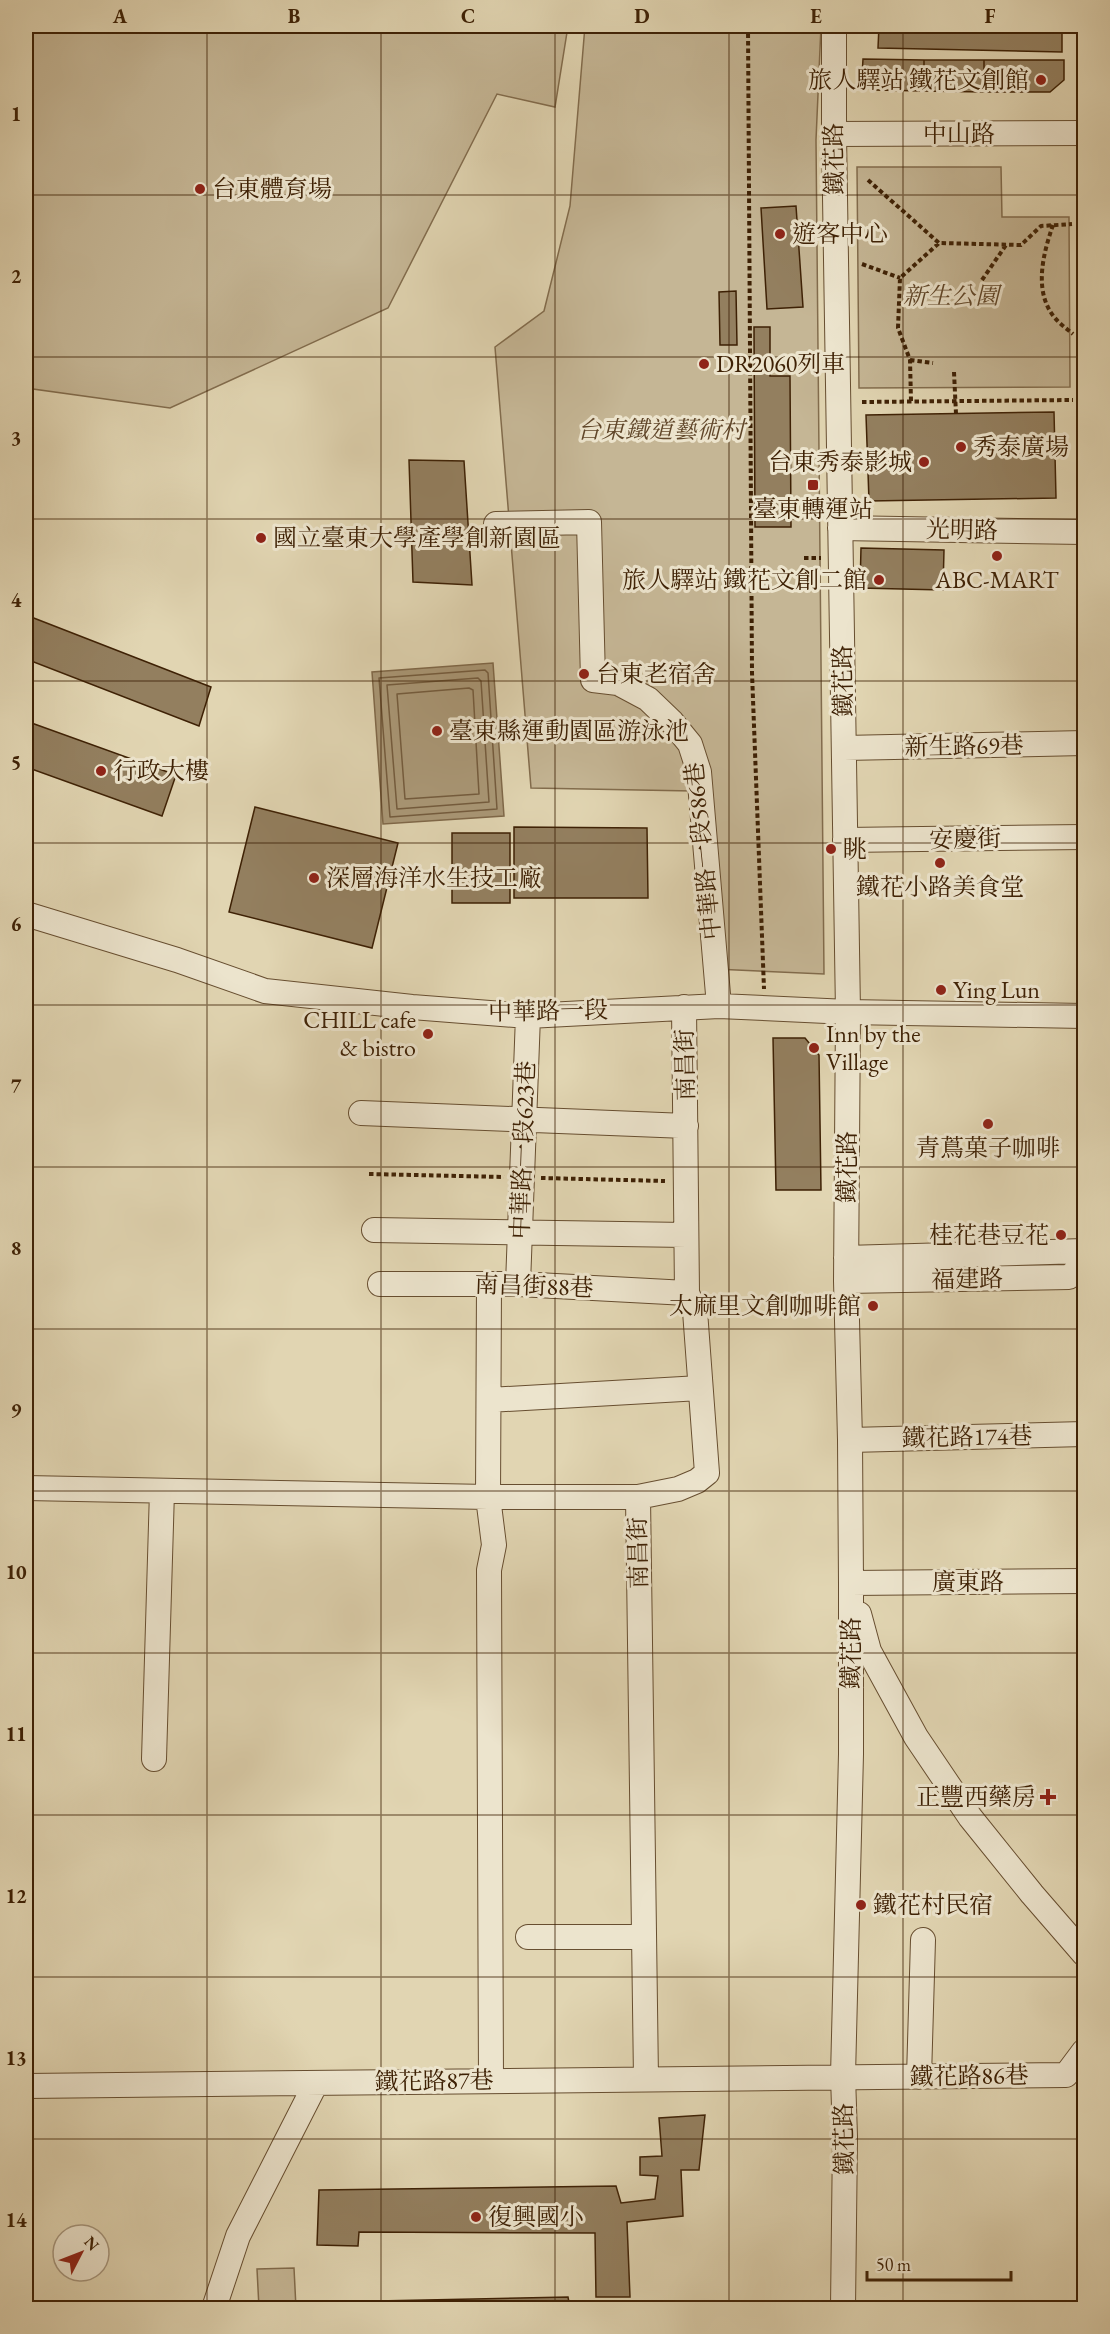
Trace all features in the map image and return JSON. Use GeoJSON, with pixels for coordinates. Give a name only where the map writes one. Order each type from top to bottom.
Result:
{"type":"FeatureCollection","features":[{"type":"Feature","properties":{"kind":"street","name":"鐵花路"},"geometry":{"type":"LineString","coordinates":[[834,26],[848,1012],[846,1270],[851,1583],[851,1754],[843,2076],[845,2137],[843,2308]]}},
{"type":"Feature","properties":{"kind":"street","name":"中山路"},"geometry":{"type":"LineString","coordinates":[[834,134],[1084,134]]}},
{"type":"Feature","properties":{"kind":"street","name":"中華路一段586巷"},"geometry":{"type":"LineString","coordinates":[[496,524],[589,522],[593,680],[618,683],[648,699],[672,722],[690,744],[699,772],[719,1006]]}},
{"type":"Feature","properties":{"kind":"street","name":"光明路"},"geometry":{"type":"LineString","coordinates":[[840,528],[1084,531]]}},
{"type":"Feature","properties":{"kind":"street","name":"新生路69巷"},"geometry":{"type":"LineString","coordinates":[[844,748],[1084,743]]}},
{"type":"Feature","properties":{"kind":"street","name":"安慶街"},"geometry":{"type":"LineString","coordinates":[[845,840],[1084,837]]}},
{"type":"Feature","properties":{"kind":"street","name":"中華路一段"},"geometry":{"type":"LineString","coordinates":[[26,914],[177,960],[265,991],[412,1007],[528,1016],[719,1006],[848,1012],[1084,1017]]}},
{"type":"Feature","properties":{"kind":"street","name":"南昌街"},"geometry":{"type":"LineString","coordinates":[[646,2079],[638,1497],[678,1489],[697,1481],[707,1473],[695,1311],[687,1293],[684,1007]]}},
{"type":"Feature","properties":{"kind":"street","name":"中華路一段623巷"},"geometry":{"type":"LineString","coordinates":[[518,1284],[528,1016]]}},
{"type":"Feature","properties":{"kind":"street"},"geometry":{"type":"LineString","coordinates":[[361,1113],[686,1126]]}},
{"type":"Feature","properties":{"kind":"street"},"geometry":{"type":"LineString","coordinates":[[374,1230],[686,1235]]}},
{"type":"Feature","properties":{"kind":"street","name":"福建路"},"geometry":{"type":"LineString","coordinates":[[846,1270],[1084,1251]]}},
{"type":"Feature","properties":{"kind":"street","name":"福建路"},"geometry":{"type":"LineString","coordinates":[[846,1270],[1069,1277],[1084,1264]]}},
{"type":"Feature","properties":{"kind":"street","name":"南昌街88巷"},"geometry":{"type":"LineString","coordinates":[[380,1284],[518,1284],[687,1293]]}},
{"type":"Feature","properties":{"kind":"street"},"geometry":{"type":"LineString","coordinates":[[489,1284],[488,1497],[494,1545],[489,1570],[491,2081]]}},
{"type":"Feature","properties":{"kind":"street"},"geometry":{"type":"LineString","coordinates":[[489,1400],[700,1388]]}},
{"type":"Feature","properties":{"kind":"street","name":"鐵花路174巷"},"geometry":{"type":"LineString","coordinates":[[850,1440],[1084,1434]]}},
{"type":"Feature","properties":{"kind":"street"},"geometry":{"type":"LineString","coordinates":[[26,1488],[488,1497],[638,1497]]}},
{"type":"Feature","properties":{"kind":"street"},"geometry":{"type":"LineString","coordinates":[[154,1759],[162,1491]]}},
{"type":"Feature","properties":{"kind":"street","name":"廣東路"},"geometry":{"type":"LineString","coordinates":[[851,1583],[1084,1581]]}},
{"type":"Feature","properties":{"kind":"street"},"geometry":{"type":"LineString","coordinates":[[851,1583],[869,1651],[916,1737],[970,1817],[1084,1954]]}},
{"type":"Feature","properties":{"kind":"street"},"geometry":{"type":"LineString","coordinates":[[528,1937],[644,1937]]}},
{"type":"Feature","properties":{"kind":"street"},"geometry":{"type":"LineString","coordinates":[[919,2077],[923,1940]]}},
{"type":"Feature","properties":{"kind":"street","name":"鐵花路86巷"},"geometry":{"type":"LineString","coordinates":[[843,2076],[1066,2075],[1084,2051]]}},
{"type":"Feature","properties":{"kind":"street","name":"鐵花路87巷"},"geometry":{"type":"LineString","coordinates":[[26,2086],[843,2076]]}},
{"type":"Feature","properties":{"kind":"street"},"geometry":{"type":"LineString","coordinates":[[214,2308],[238,2236],[316,2083]]}},
{"type":"Feature","properties":{"kind":"path"},"geometry":{"type":"LineString","coordinates":[[748,26],[752,673],[765,1008]]}},
{"type":"Feature","properties":{"kind":"path"},"geometry":{"type":"LineString","coordinates":[[868,180],[939,243],[1021,245],[1041,226],[1072,224]]}},
{"type":"Feature","properties":{"kind":"path"},"geometry":{"type":"LineString","coordinates":[[1053,225],[1043,254],[1043,297],[1055,318],[1073,334]]}},
{"type":"Feature","properties":{"kind":"path"},"geometry":{"type":"LineString","coordinates":[[911,401],[910,360],[898,328],[900,278],[939,243]]}},
{"type":"Feature","properties":{"kind":"path"},"geometry":{"type":"LineString","coordinates":[[982,280],[1006,244]]}},
{"type":"Feature","properties":{"kind":"path"},"geometry":{"type":"LineString","coordinates":[[862,264],[900,278]]}},
{"type":"Feature","properties":{"kind":"path"},"geometry":{"type":"LineString","coordinates":[[910,360],[933,363]]}},
{"type":"Feature","properties":{"kind":"path"},"geometry":{"type":"LineString","coordinates":[[954,372],[956,414]]}},
{"type":"Feature","properties":{"kind":"path"},"geometry":{"type":"LineString","coordinates":[[862,402],[1073,400]]}},
{"type":"Feature","properties":{"kind":"path"},"geometry":{"type":"LineString","coordinates":[[804,558],[827,558]]}},
{"type":"Feature","properties":{"kind":"green space","name":"台東體育場"},"geometry":{"type":"Polygon","coordinates":[[[26,26],[568,26],[555,107],[497,94],[388,308],[170,408],[26,388],[26,26]]]}},
{"type":"Feature","properties":{"kind":"green space","name":"台東鐵道藝術村"},"geometry":{"type":"Polygon","coordinates":[[[585,26],[821,26],[816,140],[824,974],[715,969],[693,791],[531,788],[495,347],[544,311],[570,206],[585,26]]]}},
{"type":"Feature","properties":{"kind":"green space","name":"新生公園"},"geometry":{"type":"Polygon","coordinates":[[[857,167],[1001,167],[1002,217],[1069,217],[1070,387],[859,388],[857,167]]]}},
{"type":"Feature","properties":{"kind":"green space"},"geometry":{"type":"Polygon","coordinates":[[[294,2268],[296,2308],[259,2308],[257,2269],[294,2268]]]}},
{"type":"Feature","properties":{"kind":"water","name":"臺東縣運動園區游泳池"},"geometry":{"type":"Polygon","coordinates":[[[493,663],[504,816],[383,824],[372,672],[493,663]]]}},
{"type":"Feature","properties":{"kind":"building"},"geometry":{"type":"Polygon","coordinates":[[[879,26],[1062,26],[1062,52],[878,48],[879,26]]]}},
{"type":"Feature","properties":{"kind":"building"},"geometry":{"type":"Polygon","coordinates":[[[863,59],[924,60],[924,91],[874,90],[862,76],[863,59]]]}},
{"type":"Feature","properties":{"kind":"building"},"geometry":{"type":"Polygon","coordinates":[[[924,60],[984,60],[984,92],[924,91],[924,60]]]}},
{"type":"Feature","properties":{"kind":"building"},"geometry":{"type":"Polygon","coordinates":[[[984,60],[1064,60],[1064,80],[1050,92],[984,92],[984,60]]]}},
{"type":"Feature","properties":{"kind":"building","name":"遊客中心"},"geometry":{"type":"Polygon","coordinates":[[[796,206],[803,307],[767,309],[761,208],[796,206]]]}},
{"type":"Feature","properties":{"kind":"building"},"geometry":{"type":"Polygon","coordinates":[[[736,291],[737,345],[720,345],[719,292],[736,291]]]}},
{"type":"Feature","properties":{"kind":"building"},"geometry":{"type":"Polygon","coordinates":[[[754,327],[770,327],[770,376],[790,376],[791,527],[755,527],[754,327]]]}},
{"type":"Feature","properties":{"kind":"building","name":"秀泰廣場"},"geometry":{"type":"Polygon","coordinates":[[[1054,412],[1056,498],[869,501],[866,415],[1054,412]]]}},
{"type":"Feature","properties":{"kind":"building"},"geometry":{"type":"Polygon","coordinates":[[[409,460],[464,461],[472,585],[413,582],[409,460]]]}},
{"type":"Feature","properties":{"kind":"building"},"geometry":{"type":"Polygon","coordinates":[[[861,548],[944,550],[943,590],[860,588],[861,548]]]}},
{"type":"Feature","properties":{"kind":"building"},"geometry":{"type":"Polygon","coordinates":[[[26,615],[211,687],[199,726],[26,659],[26,615]]]}},
{"type":"Feature","properties":{"kind":"building","name":"行政大樓"},"geometry":{"type":"Polygon","coordinates":[[[26,721],[176,775],[162,816],[26,767],[26,721]]]}},
{"type":"Feature","properties":{"kind":"building","name":"深層海洋水生技工廠"},"geometry":{"type":"Polygon","coordinates":[[[255,807],[398,843],[372,948],[229,912],[255,807]]]}},
{"type":"Feature","properties":{"kind":"building"},"geometry":{"type":"Polygon","coordinates":[[[514,827],[647,828],[648,898],[514,898],[514,827]]]}},
{"type":"Feature","properties":{"kind":"building"},"geometry":{"type":"Polygon","coordinates":[[[452,833],[510,833],[510,903],[452,903],[452,833]]]}},
{"type":"Feature","properties":{"kind":"building"},"geometry":{"type":"Polygon","coordinates":[[[773,1038],[805,1038],[819,1055],[821,1190],[776,1190],[773,1038]]]}},
{"type":"Feature","properties":{"kind":"building"},"geometry":{"type":"Polygon","coordinates":[[[705,2115],[699,2170],[681,2170],[683,2216],[627,2222],[630,2297],[596,2297],[595,2233],[359,2232],[358,2246],[317,2245],[319,2190],[616,2186],[621,2203],[655,2199],[658,2176],[640,2175],[640,2157],[662,2156],[659,2118],[705,2115]]]}},
{"type":"Feature","properties":{"kind":"building"},"geometry":{"type":"Polygon","coordinates":[[[568,2297],[570,2308],[376,2308],[377,2301],[568,2297]]]}},
{"type":"Feature","properties":{"kind":"building"},"geometry":{"type":"Polygon","coordinates":[[[592,2302],[600,2302],[608,2308],[583,2308],[592,2302]]]}},
{"type":"Feature","properties":{"kind":"place","name":"旅人驛站 鐵花文創館"},"geometry":{"type":"Point","coordinates":[1041,80]}},
{"type":"Feature","properties":{"kind":"place","name":"台東體育場"},"geometry":{"type":"Point","coordinates":[200,189]}},
{"type":"Feature","properties":{"kind":"place","name":"遊客中心"},"geometry":{"type":"Point","coordinates":[780,234]}},
{"type":"Feature","properties":{"kind":"place","name":"DR2060列車"},"geometry":{"type":"Point","coordinates":[704,364]}},
{"type":"Feature","properties":{"kind":"place","name":"秀泰廣場"},"geometry":{"type":"Point","coordinates":[961,447]}},
{"type":"Feature","properties":{"kind":"place","name":"台東秀泰影城"},"geometry":{"type":"Point","coordinates":[924,462]}},
{"type":"Feature","properties":{"kind":"place","name":"臺東轉運站"},"geometry":{"type":"Point","coordinates":[813,485]}},
{"type":"Feature","properties":{"kind":"place","name":"國立臺東大學產學創新園區"},"geometry":{"type":"Point","coordinates":[261,538]}},
{"type":"Feature","properties":{"kind":"place","name":"ABC-MART"},"geometry":{"type":"Point","coordinates":[997,556]}},
{"type":"Feature","properties":{"kind":"place","name":"旅人驛站 鐵花文創二館"},"geometry":{"type":"Point","coordinates":[879,580]}},
{"type":"Feature","properties":{"kind":"place","name":"台東老宿舍"},"geometry":{"type":"Point","coordinates":[584,674]}},
{"type":"Feature","properties":{"kind":"place","name":"臺東縣運動園區游泳池"},"geometry":{"type":"Point","coordinates":[437,731]}},
{"type":"Feature","properties":{"kind":"place","name":"行政大樓"},"geometry":{"type":"Point","coordinates":[101,771]}},
{"type":"Feature","properties":{"kind":"place","name":"眺"},"geometry":{"type":"Point","coordinates":[831,849]}},
{"type":"Feature","properties":{"kind":"place","name":"鐵花小路美食堂"},"geometry":{"type":"Point","coordinates":[940,863]}},
{"type":"Feature","properties":{"kind":"place","name":"深層海洋水生技工廠"},"geometry":{"type":"Point","coordinates":[314,878]}},
{"type":"Feature","properties":{"kind":"place","name":"Ying Lun"},"geometry":{"type":"Point","coordinates":[941,990]}},
{"type":"Feature","properties":{"kind":"place","name":"CHILL cafe & bistro"},"geometry":{"type":"Point","coordinates":[428,1034]}},
{"type":"Feature","properties":{"kind":"place","name":"Inn by the Village"},"geometry":{"type":"Point","coordinates":[814,1048]}},
{"type":"Feature","properties":{"kind":"place","name":"青蔦菓子咖啡"},"geometry":{"type":"Point","coordinates":[988,1124]}},
{"type":"Feature","properties":{"kind":"place","name":"桂花巷豆花"},"geometry":{"type":"Point","coordinates":[1061,1235]}},
{"type":"Feature","properties":{"kind":"place","name":"太麻里文創咖啡館"},"geometry":{"type":"Point","coordinates":[873,1306]}},
{"type":"Feature","properties":{"kind":"place","name":"正豐西藥房"},"geometry":{"type":"Point","coordinates":[1048,1797]}},
{"type":"Feature","properties":{"kind":"place","name":"鐵花村民宿"},"geometry":{"type":"Point","coordinates":[861,1905]}},
{"type":"Feature","properties":{"kind":"place","name":"復興國小"},"geometry":{"type":"Point","coordinates":[476,2217]}}]}
